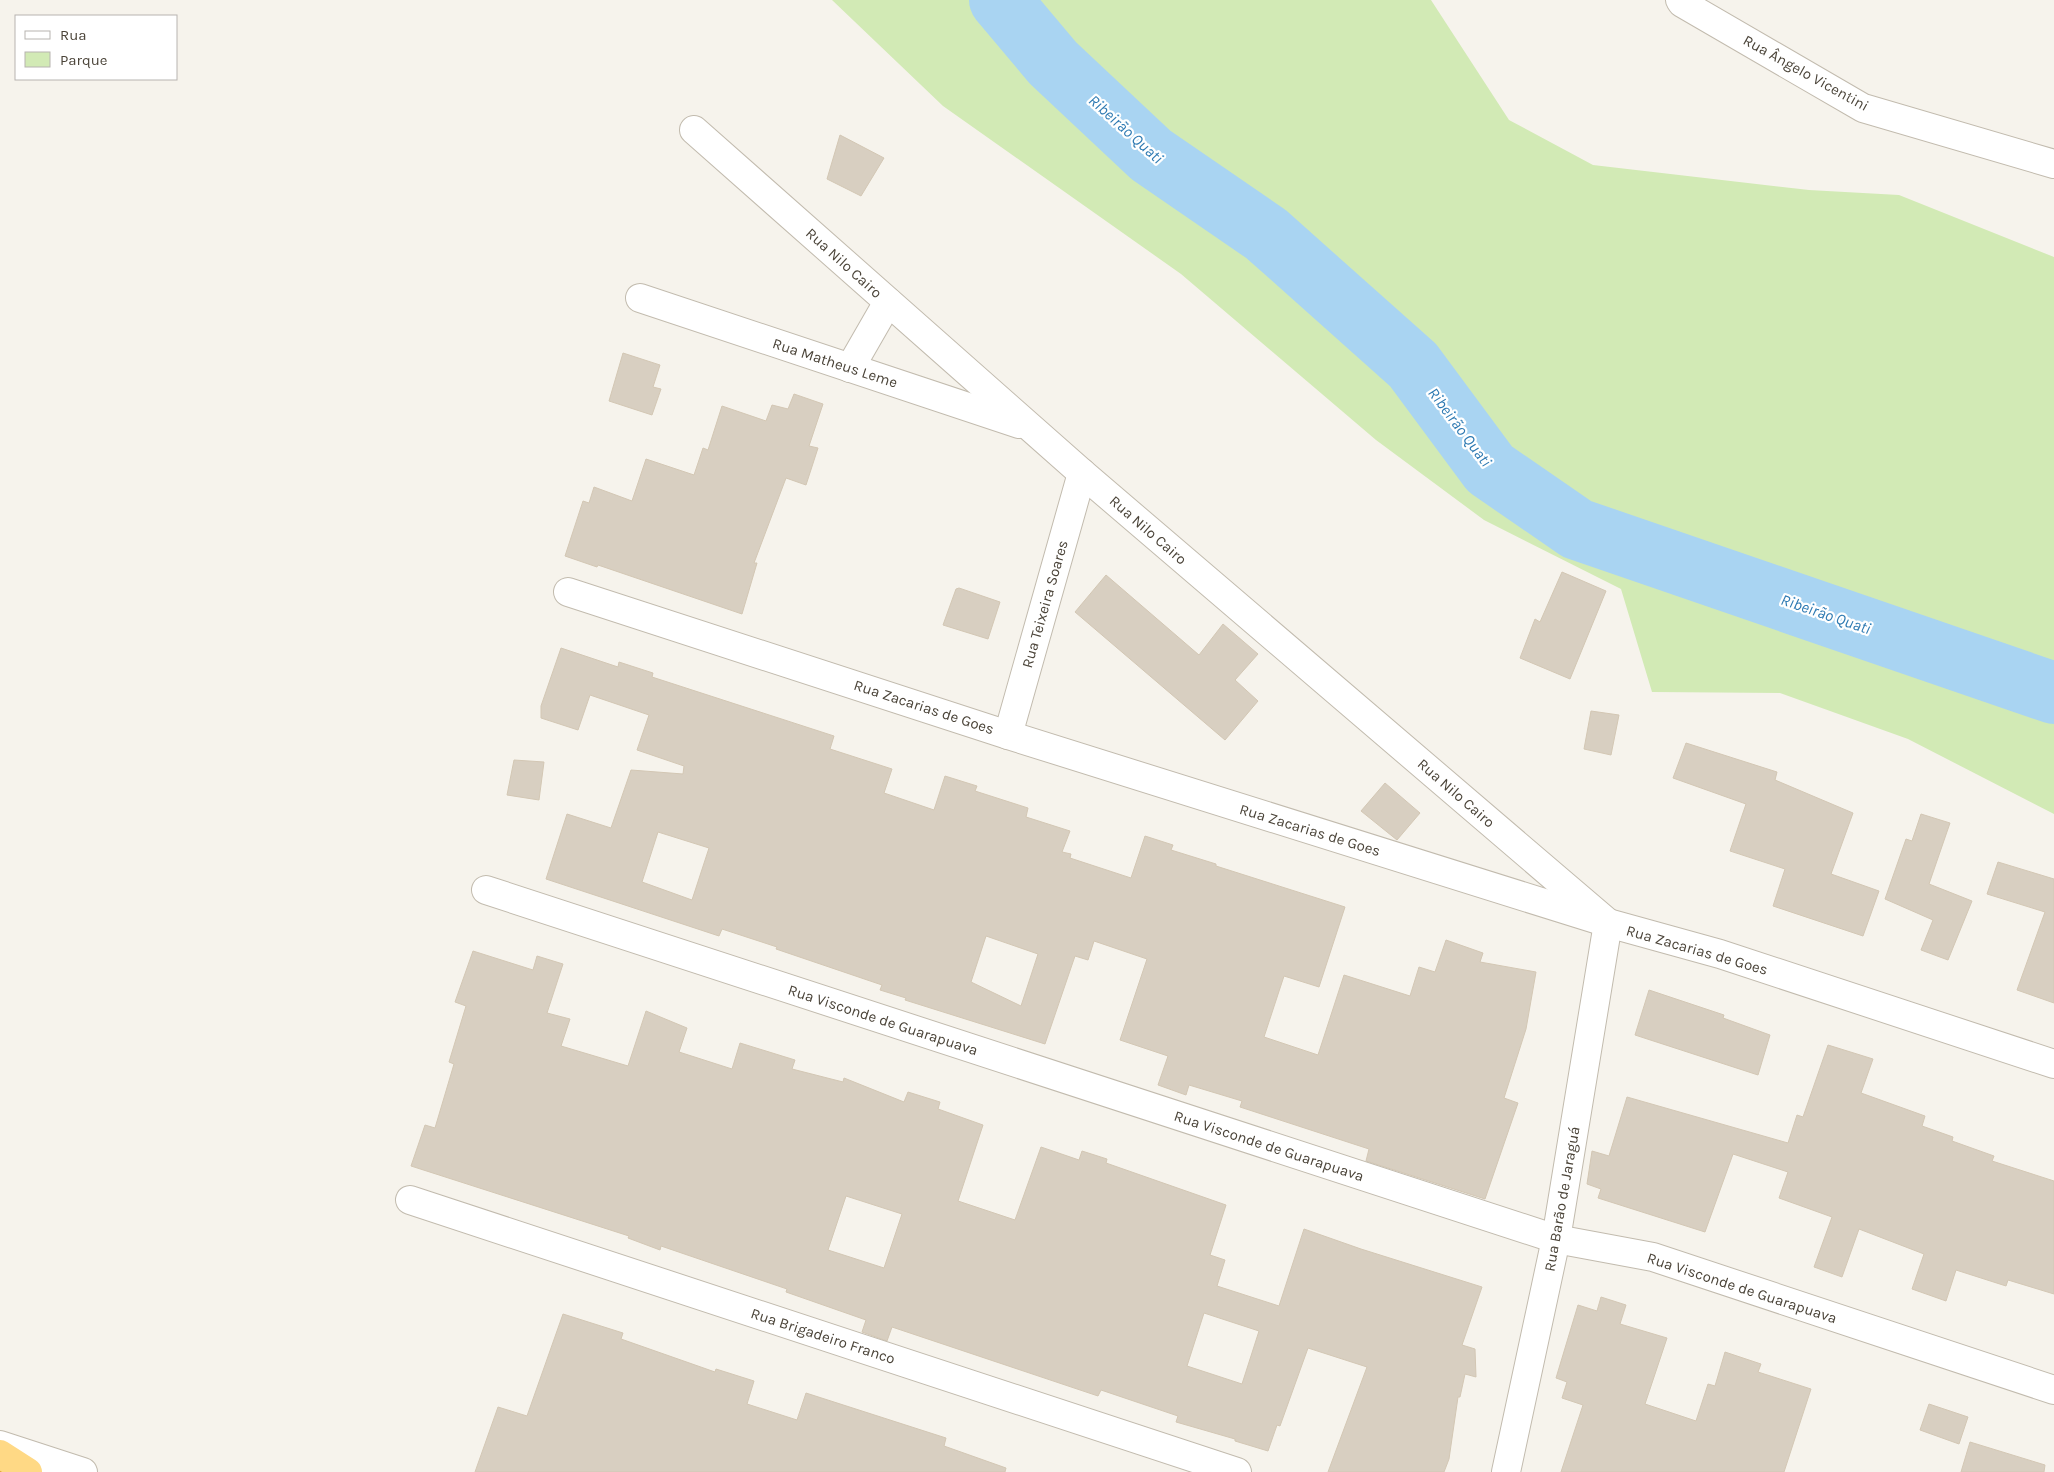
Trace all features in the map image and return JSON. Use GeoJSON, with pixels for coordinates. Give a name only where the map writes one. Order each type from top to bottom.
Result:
{"type":"FeatureCollection","features":[{"type":"Feature","properties":{"kind":"highway"},"geometry":{"type":"LineString","coordinates":[[0,1454],[28,1472]]}},
{"type":"Feature","properties":{"kind":"street","name":"Rua Ângelo Vicentini"},"geometry":{"type":"LineString","coordinates":[[1680,0],[1682,3],[1863,108],[2054,164]]}},
{"type":"Feature","properties":{"kind":"street","name":"Rua Nilo Cairo"},"geometry":{"type":"LineString","coordinates":[[694,130],[1082,474],[1608,924]]}},
{"type":"Feature","properties":{"kind":"street","name":"Rua Matheus Leme"},"geometry":{"type":"LineString","coordinates":[[640,298],[1030,428]]}},
{"type":"Feature","properties":{"kind":"street"},"geometry":{"type":"LineString","coordinates":[[850,368],[888,302]]}},
{"type":"Feature","properties":{"kind":"street","name":"Rua Teixeira Soares"},"geometry":{"type":"LineString","coordinates":[[1008,735],[1082,474]]}},
{"type":"Feature","properties":{"kind":"street","name":"Rua Zacarias de Goes"},"geometry":{"type":"LineString","coordinates":[[568,592],[1008,735],[1608,924],[1720,954],[2054,1064]]}},
{"type":"Feature","properties":{"kind":"street","name":"Rua Visconde de Guarapuava"},"geometry":{"type":"LineString","coordinates":[[486,890],[1556,1239],[1653,1257],[2054,1390]]}},
{"type":"Feature","properties":{"kind":"street","name":"Rua Barão de Jaraguá"},"geometry":{"type":"LineString","coordinates":[[1506,1472],[1556,1239],[1608,924]]}},
{"type":"Feature","properties":{"kind":"street","name":"Rua Brigadeiro Franco"},"geometry":{"type":"LineString","coordinates":[[410,1200],[1237,1472]]}},
{"type":"Feature","properties":{"kind":"street"},"geometry":{"type":"LineString","coordinates":[[0,1445],[83,1472]]}},
{"type":"Feature","properties":{"kind":"green space"},"geometry":{"type":"Polygon","coordinates":[[[832,0],[1431,0],[1509,120],[1593,165],[1809,190],[1899,195],[2054,257],[2054,814],[1908,739],[1780,693],[1652,692],[1621,589],[1484,520],[1376,440],[1181,274],[943,106],[832,0]]]}},
{"type":"Feature","properties":{"kind":"building"},"geometry":{"type":"Polygon","coordinates":[[[840,135],[884,158],[861,196],[827,179],[840,135]]]}},
{"type":"Feature","properties":{"kind":"building"},"geometry":{"type":"Polygon","coordinates":[[[623,353],[660,365],[653,387],[661,389],[652,415],[609,401],[623,353]]]}},
{"type":"Feature","properties":{"kind":"building"},"geometry":{"type":"Polygon","coordinates":[[[794,394],[823,404],[809,446],[818,448],[806,485],[786,478],[754,563],[757,563],[742,614],[598,565],[597,567],[565,556],[583,501],[589,503],[594,487],[632,501],[646,459],[694,475],[703,448],[708,450],[722,406],[766,421],[772,405],[788,409],[794,394]]]}},
{"type":"Feature","properties":{"kind":"building"},"geometry":{"type":"Polygon","coordinates":[[[1562,572],[1606,591],[1570,679],[1520,658],[1535,619],[1540,622],[1562,572]]]}},
{"type":"Feature","properties":{"kind":"building"},"geometry":{"type":"Polygon","coordinates":[[[1106,575],[1199,655],[1223,624],[1258,654],[1235,680],[1258,701],[1225,740],[1075,612],[1106,575]]]}},
{"type":"Feature","properties":{"kind":"building"},"geometry":{"type":"Polygon","coordinates":[[[959,588],[1000,602],[988,639],[943,625],[956,589],[959,588]]]}},
{"type":"Feature","properties":{"kind":"building"},"geometry":{"type":"Polygon","coordinates":[[[561,648],[618,667],[619,662],[653,673],[652,677],[834,736],[830,749],[892,769],[884,793],[934,810],[945,776],[977,786],[975,791],[1028,808],[1026,817],[1070,831],[1062,852],[1071,854],[1070,858],[1131,878],[1145,836],[1173,845],[1171,850],[1216,864],[1216,866],[1345,907],[1319,987],[1284,976],[1264,1037],[1318,1055],[1344,975],[1410,996],[1419,967],[1435,972],[1446,940],[1483,953],[1480,962],[1536,972],[1526,1029],[1504,1098],[1518,1103],[1485,1199],[1366,1161],[1369,1149],[1240,1107],[1242,1101],[1189,1085],[1186,1095],[1158,1085],[1168,1056],[1120,1040],[1147,959],[1094,941],[1088,960],[1075,956],[1045,1044],[905,1000],[906,998],[880,990],[882,985],[776,949],[777,947],[722,929],[719,936],[546,879],[567,814],[611,828],[631,770],[683,774],[684,766],[637,750],[649,715],[590,695],[578,730],[541,718],[541,706],[561,648]],[[658,832],[642,882],[692,900],[709,848],[658,832]],[[986,936],[971,982],[1021,1006],[1038,954],[986,936]]]}},
{"type":"Feature","properties":{"kind":"building"},"geometry":{"type":"Polygon","coordinates":[[[1591,711],[1619,715],[1611,755],[1584,749],[1591,711]]]}},
{"type":"Feature","properties":{"kind":"building"},"geometry":{"type":"Polygon","coordinates":[[[1686,743],[1777,772],[1775,780],[1853,813],[1831,874],[1879,891],[1863,936],[1773,906],[1785,869],[1730,851],[1746,804],[1673,778],[1686,743]]]}},
{"type":"Feature","properties":{"kind":"building"},"geometry":{"type":"Polygon","coordinates":[[[514,760],[544,762],[539,800],[507,795],[514,760]]]}},
{"type":"Feature","properties":{"kind":"building"},"geometry":{"type":"Polygon","coordinates":[[[1385,783],[1420,813],[1397,840],[1361,811],[1385,783]]]}},
{"type":"Feature","properties":{"kind":"building"},"geometry":{"type":"Polygon","coordinates":[[[1921,814],[1950,823],[1929,884],[1972,901],[1948,960],[1921,950],[1933,920],[1885,899],[1906,839],[1912,841],[1921,814]]]}},
{"type":"Feature","properties":{"kind":"building"},"geometry":{"type":"Polygon","coordinates":[[[1998,862],[2054,879],[2054,1003],[2017,990],[2045,912],[1987,894],[1998,862]]]}},
{"type":"Feature","properties":{"kind":"building"},"geometry":{"type":"Polygon","coordinates":[[[473,951],[533,970],[537,956],[563,964],[547,1013],[570,1019],[561,1046],[628,1066],[646,1011],[687,1028],[679,1052],[732,1069],[740,1043],[795,1060],[792,1069],[843,1082],[844,1078],[904,1102],[908,1092],[940,1102],[938,1109],[983,1125],[958,1201],[1015,1220],[1041,1147],[1079,1160],[1082,1151],[1107,1159],[1106,1163],[1226,1205],[1210,1255],[1225,1260],[1217,1286],[1279,1306],[1304,1229],[1482,1287],[1462,1345],[1475,1349],[1476,1377],[1465,1374],[1460,1397],[1458,1397],[1449,1459],[1444,1472],[1328,1472],[1367,1367],[1308,1348],[1280,1426],[1277,1425],[1268,1451],[1235,1441],[1235,1439],[1176,1422],[1178,1416],[1101,1390],[1098,1396],[892,1327],[887,1341],[862,1332],[866,1320],[786,1292],[787,1289],[661,1246],[660,1250],[628,1238],[629,1236],[411,1166],[425,1125],[435,1128],[454,1064],[449,1062],[466,1006],[455,1002],[473,951]],[[846,1196],[828,1250],[884,1268],[902,1214],[846,1196]],[[1204,1313],[1187,1366],[1242,1384],[1259,1331],[1204,1313]]]}},
{"type":"Feature","properties":{"kind":"building"},"geometry":{"type":"Polygon","coordinates":[[[1649,990],[1724,1015],[1723,1018],[1770,1035],[1758,1075],[1635,1035],[1649,990]]]}},
{"type":"Feature","properties":{"kind":"building"},"geometry":{"type":"Polygon","coordinates":[[[1828,1045],[1873,1059],[1861,1093],[1925,1116],[1922,1126],[1953,1137],[1952,1141],[1994,1156],[1992,1161],[2054,1181],[2054,1294],[2008,1280],[2006,1286],[1956,1270],[1946,1301],[1912,1289],[1924,1254],[1859,1229],[1842,1277],[1814,1267],[1832,1217],[1779,1198],[1788,1172],[1733,1154],[1705,1232],[1598,1198],[1601,1189],[1587,1184],[1592,1151],[1609,1156],[1627,1097],[1788,1143],[1797,1115],[1803,1117],[1828,1045]]]}},
{"type":"Feature","properties":{"kind":"building"},"geometry":{"type":"Polygon","coordinates":[[[1601,1297],[1626,1305],[1620,1324],[1667,1338],[1645,1404],[1696,1421],[1708,1384],[1715,1386],[1725,1352],[1761,1364],[1758,1372],[1811,1389],[1784,1472],[1561,1472],[1583,1405],[1562,1398],[1567,1382],[1556,1378],[1578,1305],[1597,1311],[1601,1297]]]}},
{"type":"Feature","properties":{"kind":"building"},"geometry":{"type":"Polygon","coordinates":[[[563,1314],[623,1333],[621,1339],[715,1372],[716,1369],[754,1381],[747,1404],[797,1420],[806,1393],[946,1438],[944,1446],[1006,1468],[1005,1472],[475,1472],[498,1407],[527,1416],[563,1314]]]}},
{"type":"Feature","properties":{"kind":"building"},"geometry":{"type":"Polygon","coordinates":[[[1929,1404],[1968,1417],[1959,1444],[1920,1430],[1929,1404]]]}},
{"type":"Feature","properties":{"kind":"building"},"geometry":{"type":"Polygon","coordinates":[[[1970,1442],[2045,1465],[2044,1472],[1961,1472],[1970,1442]]]}},
{"type":"Feature","properties":{"kind":"waterway","name":"Ribeirão Quati"},"geometry":{"type":"LineString","coordinates":[[1000,0],[1053,63],[1151,155],[1266,234],[1413,365],[1490,469],[1577,529],[2054,693]]}}]}
